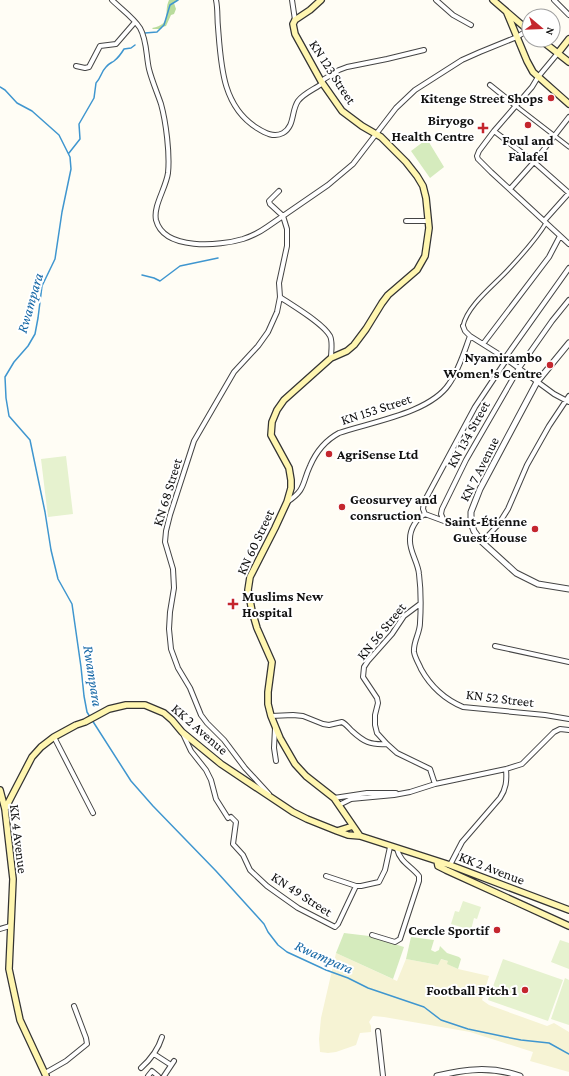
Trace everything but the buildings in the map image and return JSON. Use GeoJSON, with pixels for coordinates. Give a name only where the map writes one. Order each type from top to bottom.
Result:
{"type":"FeatureCollection","features":[{"type":"Feature","properties":{"kind":"main road"},"geometry":{"type":"LineString","coordinates":[[295,20],[310,10],[321,0]]}},
{"type":"Feature","properties":{"kind":"main road"},"geometry":{"type":"LineString","coordinates":[[493,0],[521,24]]}},
{"type":"Feature","properties":{"kind":"main road"},"geometry":{"type":"LineString","coordinates":[[507,13],[527,61],[538,77],[569,104]]}},
{"type":"Feature","properties":{"kind":"main road","name":"KN 123 Street"},"geometry":{"type":"LineString","coordinates":[[281,453],[271,435],[272,422],[277,410],[284,400],[331,358],[346,351],[354,345],[388,295],[422,264],[425,256],[429,221],[426,198],[420,181],[406,162],[376,134],[362,126],[342,111],[322,82],[295,34],[293,24],[295,20]]}},
{"type":"Feature","properties":{"kind":"main road"},"geometry":{"type":"LineString","coordinates":[[558,53],[569,39]]}},
{"type":"Feature","properties":{"kind":"main road"},"geometry":{"type":"LineString","coordinates":[[551,48],[569,62]]}},
{"type":"Feature","properties":{"kind":"main road","name":"KN 60 Street"},"geometry":{"type":"LineString","coordinates":[[281,453],[290,468],[291,488],[287,502],[248,583],[253,616],[262,641],[272,662],[267,699],[271,716],[288,754],[306,776],[334,798],[353,826]]}},
{"type":"Feature","properties":{"kind":"main road","name":"KK 2 Avenue"},"geometry":{"type":"LineString","coordinates":[[5,809],[32,757],[41,747],[76,725],[85,722],[105,710],[126,704],[145,705],[164,713],[182,732],[222,764],[276,801],[307,819],[348,835],[360,836],[390,847],[450,865],[569,910]]}},
{"type":"Feature","properties":{"kind":"main road","name":"KK 4 Avenue"},"geometry":{"type":"LineString","coordinates":[[0,790],[5,809],[3,822],[13,879],[9,969],[20,1020],[45,1075]]}},
{"type":"Feature","properties":{"kind":"main road"},"geometry":{"type":"LineString","coordinates":[[337,831],[353,826],[360,836]]}},
{"type":"Feature","properties":{"kind":"main road"},"geometry":{"type":"LineString","coordinates":[[437,861],[438,866],[446,870],[569,926]]}},
{"type":"Feature","properties":{"kind":"street"},"geometry":{"type":"LineString","coordinates":[[112,0],[140,28],[145,42],[151,76],[164,121],[168,172],[166,185],[156,210],[158,226],[168,236],[180,242],[196,244],[214,244],[243,239],[257,233],[343,173],[353,164],[396,108],[415,90],[462,60],[521,34]]}},
{"type":"Feature","properties":{"kind":"street"},"geometry":{"type":"LineString","coordinates":[[216,0],[220,50],[225,85],[233,105],[246,120],[268,134],[273,135],[285,132],[291,122],[298,100],[339,70],[424,50]]}},
{"type":"Feature","properties":{"kind":"street"},"geometry":{"type":"LineString","coordinates":[[292,0],[295,20]]}},
{"type":"Feature","properties":{"kind":"street"},"geometry":{"type":"LineString","coordinates":[[436,0],[450,13],[471,25]]}},
{"type":"Feature","properties":{"kind":"street"},"geometry":{"type":"LineString","coordinates":[[554,0],[569,15]]}},
{"type":"Feature","properties":{"kind":"street"},"geometry":{"type":"LineString","coordinates":[[76,66],[85,68],[89,67],[100,46],[116,44],[135,22]]}},
{"type":"Feature","properties":{"kind":"street"},"geometry":{"type":"LineString","coordinates":[[558,53],[538,77],[532,87],[494,131],[477,156],[491,172],[569,244]]}},
{"type":"Feature","properties":{"kind":"street"},"geometry":{"type":"LineString","coordinates":[[490,85],[553,136],[569,147]]}},
{"type":"Feature","properties":{"kind":"street"},"geometry":{"type":"LineString","coordinates":[[510,189],[534,162],[553,136],[569,118]]}},
{"type":"Feature","properties":{"kind":"street"},"geometry":{"type":"LineString","coordinates":[[494,131],[534,162],[569,193],[545,222],[535,239],[469,312],[463,326],[465,331],[470,336],[506,359],[567,402]]}},
{"type":"Feature","properties":{"kind":"street"},"geometry":{"type":"LineString","coordinates":[[279,191],[269,200],[269,203],[283,216]]}},
{"type":"Feature","properties":{"kind":"street","name":"KN 68 Street"},"geometry":{"type":"LineString","coordinates":[[276,801],[245,768],[224,740],[201,715],[190,688],[178,668],[171,649],[169,629],[174,588],[173,569],[166,542],[166,531],[194,441],[234,372],[258,346],[268,332],[277,312],[280,297],[278,283],[287,246],[287,230],[283,216]]}},
{"type":"Feature","properties":{"kind":"street"},"geometry":{"type":"LineString","coordinates":[[406,221],[429,221]]}},
{"type":"Feature","properties":{"kind":"street"},"geometry":{"type":"LineString","coordinates":[[483,344],[549,257],[560,236]]}},
{"type":"Feature","properties":{"kind":"street"},"geometry":{"type":"LineString","coordinates":[[471,523],[458,525],[425,514],[423,509],[424,502],[475,407],[506,359],[569,268]]}},
{"type":"Feature","properties":{"kind":"street"},"geometry":{"type":"LineString","coordinates":[[280,297],[315,322],[327,333],[331,342],[331,358]]}},
{"type":"Feature","properties":{"kind":"street","name":"KN 134 Street"},"geometry":{"type":"LineString","coordinates":[[444,521],[441,514],[442,509],[466,460],[519,368],[552,321],[569,300]]}},
{"type":"Feature","properties":{"kind":"street","name":"KN 153 Street"},"geometry":{"type":"LineString","coordinates":[[287,502],[293,499],[302,489],[309,467],[316,454],[324,444],[334,436],[339,433],[388,419],[406,412],[437,397],[444,391],[454,376],[470,336]]}},
{"type":"Feature","properties":{"kind":"street","name":"KN 7 Avenue"},"geometry":{"type":"LineString","coordinates":[[569,343],[537,382],[480,489],[471,512],[471,523],[474,531],[482,542],[516,573],[527,580],[543,586],[569,589]]}},
{"type":"Feature","properties":{"kind":"street"},"geometry":{"type":"LineString","coordinates":[[482,542],[498,525],[508,509],[527,465],[549,426],[567,402],[569,396]]}},
{"type":"Feature","properties":{"kind":"street","name":"KN 52 Street"},"geometry":{"type":"LineString","coordinates":[[425,514],[420,516],[412,527],[410,546],[419,574],[419,632],[414,652],[416,660],[427,680],[438,693],[463,707],[545,715],[569,719]]}},
{"type":"Feature","properties":{"kind":"street","name":"KN 56 Street"},"geometry":{"type":"LineString","coordinates":[[420,604],[404,616],[392,634],[368,661],[364,667],[363,678],[377,698],[378,704],[375,720],[377,733],[397,753],[430,769],[435,784]]}},
{"type":"Feature","properties":{"kind":"street"},"geometry":{"type":"LineString","coordinates":[[495,646],[569,662]]}},
{"type":"Feature","properties":{"kind":"street"},"geometry":{"type":"LineString","coordinates":[[271,716],[303,716],[329,725],[342,722],[371,744],[387,744]]}},
{"type":"Feature","properties":{"kind":"street"},"geometry":{"type":"LineString","coordinates":[[276,728],[274,748],[276,760]]}},
{"type":"Feature","properties":{"kind":"street"},"geometry":{"type":"LineString","coordinates":[[339,805],[351,799],[402,793],[522,764],[554,732],[560,729],[569,730]]}},
{"type":"Feature","properties":{"kind":"street","name":"KN 49 Street"},"geometry":{"type":"LineString","coordinates":[[182,732],[191,751],[206,770],[211,780],[216,799],[230,817],[236,822],[233,844],[243,855],[250,870],[267,886],[298,908],[335,927],[338,924],[356,886]]}},
{"type":"Feature","properties":{"kind":"street"},"geometry":{"type":"LineString","coordinates":[[54,738],[94,813]]}},
{"type":"Feature","properties":{"kind":"street"},"geometry":{"type":"LineString","coordinates":[[450,865],[462,842],[500,798],[505,790],[507,779],[506,769]]}},
{"type":"Feature","properties":{"kind":"street"},"geometry":{"type":"LineString","coordinates":[[334,798],[367,793],[402,793]]}},
{"type":"Feature","properties":{"kind":"street"},"geometry":{"type":"LineString","coordinates":[[326,876],[356,886],[379,882],[390,847]]}},
{"type":"Feature","properties":{"kind":"street"},"geometry":{"type":"LineString","coordinates":[[372,935],[395,942],[400,939],[418,881],[419,876],[403,862],[398,855],[397,849]]}},
{"type":"Feature","properties":{"kind":"street"},"geometry":{"type":"LineString","coordinates":[[0,929],[10,926]]}},
{"type":"Feature","properties":{"kind":"street"},"geometry":{"type":"LineString","coordinates":[[45,1075],[66,1061],[86,1044],[86,1038],[74,1006]]}},
{"type":"Feature","properties":{"kind":"street"},"geometry":{"type":"LineString","coordinates":[[378,1031],[383,1076]]}},
{"type":"Feature","properties":{"kind":"street"},"geometry":{"type":"LineString","coordinates":[[141,1068],[154,1054],[162,1037]]}},
{"type":"Feature","properties":{"kind":"street"},"geometry":{"type":"LineString","coordinates":[[154,1054],[173,1063],[164,1076]]}},
{"type":"Feature","properties":{"kind":"street"},"geometry":{"type":"LineString","coordinates":[[437,1076],[472,1069],[504,1070],[520,1076]]}},
{"type":"Feature","properties":{"kind":"street"},"geometry":{"type":"LineString","coordinates":[[148,1076],[152,1071],[158,1076]]}},
{"type":"Feature","properties":{"kind":"shaded area"},"geometry":{"type":"Polygon","coordinates":[[[336,953],[397,981],[406,959],[438,965],[440,959],[448,961],[448,964],[458,969],[489,976],[482,1000],[489,1005],[547,1026],[554,1023],[569,1032],[569,1072],[530,1061],[533,1052],[470,1032],[373,1016],[369,1022],[371,1032],[360,1033],[356,1045],[336,1052],[320,1052],[319,1039],[321,1018],[336,953]]]}},
{"type":"Feature","properties":{"kind":"green space"},"geometry":{"type":"Polygon","coordinates":[[[169,0],[179,0],[174,3],[176,9],[174,14],[171,15],[166,26],[162,27],[161,29],[153,29],[152,28],[163,24],[165,21],[169,0]]]}},
{"type":"Feature","properties":{"kind":"green space"},"geometry":{"type":"Polygon","coordinates":[[[427,139],[444,167],[430,178],[411,151],[427,139]]]}},
{"type":"Feature","properties":{"kind":"green space"},"geometry":{"type":"Polygon","coordinates":[[[66,456],[73,514],[48,517],[41,459],[66,456]]]}},
{"type":"Feature","properties":{"kind":"green space"},"geometry":{"type":"Polygon","coordinates":[[[463,901],[481,907],[477,919],[474,918],[471,930],[451,924],[455,911],[459,912],[463,901]]]}},
{"type":"Feature","properties":{"kind":"green space"},"geometry":{"type":"Polygon","coordinates":[[[344,933],[369,936],[404,947],[393,979],[336,953],[344,933]]]}},
{"type":"Feature","properties":{"kind":"green space"},"geometry":{"type":"Polygon","coordinates":[[[411,937],[434,940],[431,950],[435,952],[439,950],[440,946],[447,953],[459,957],[461,959],[458,969],[447,964],[448,961],[441,959],[438,965],[406,959],[411,937]]]}},
{"type":"Feature","properties":{"kind":"green space"},"geometry":{"type":"Polygon","coordinates":[[[560,940],[569,943],[569,969],[551,962],[560,940]]]}},
{"type":"Feature","properties":{"kind":"green space","name":"Football Pitch 1"},"geometry":{"type":"Polygon","coordinates":[[[503,959],[563,980],[548,1021],[488,1000],[503,959]]]}},
{"type":"Feature","properties":{"kind":"green space"},"geometry":{"type":"Polygon","coordinates":[[[565,978],[569,980],[569,1025],[551,1019],[565,978]]]}},
{"type":"Feature","properties":{"kind":"waterway"},"geometry":{"type":"LineString","coordinates":[[145,33],[157,32],[164,25],[170,5],[178,0]]}},
{"type":"Feature","properties":{"kind":"waterway"},"geometry":{"type":"LineString","coordinates":[[69,153],[80,139],[79,124],[94,98],[96,83],[103,71],[124,49],[131,48],[135,45]]}},
{"type":"Feature","properties":{"kind":"waterway","name":"Rwampara"},"geometry":{"type":"LineString","coordinates":[[0,87],[5,90],[17,103],[32,111],[59,135],[70,157],[71,169],[62,212],[55,259],[42,286],[35,334],[28,346],[14,362],[5,377],[9,416],[30,440],[58,579],[72,604],[84,696],[87,712],[90,717]]}},
{"type":"Feature","properties":{"kind":"waterway"},"geometry":{"type":"LineString","coordinates":[[142,275],[160,281],[180,266],[218,258]]}},
{"type":"Feature","properties":{"kind":"waterway","name":"Rwampara"},"geometry":{"type":"LineString","coordinates":[[92,720],[131,781],[216,871],[264,924],[278,945],[287,952],[368,988],[424,1007],[441,1020],[468,1029],[521,1040],[549,1043],[569,1054]]}},
{"type":"Feature","properties":{"kind":"place","name":"Kitenge Street Shops"},"geometry":{"type":"Point","coordinates":[551,98]}},
{"type":"Feature","properties":{"kind":"place","name":"Foul and Falafel"},"geometry":{"type":"Point","coordinates":[528,125]}},
{"type":"Feature","properties":{"kind":"place","name":"Biryogo Health Centre"},"geometry":{"type":"Point","coordinates":[483,128]}},
{"type":"Feature","properties":{"kind":"place","name":"Nyamirambo Women's Centre"},"geometry":{"type":"Point","coordinates":[550,365]}},
{"type":"Feature","properties":{"kind":"place","name":"AgriSense Ltd"},"geometry":{"type":"Point","coordinates":[329,454]}},
{"type":"Feature","properties":{"kind":"place","name":"Geosurvey and consruction"},"geometry":{"type":"Point","coordinates":[342,507]}},
{"type":"Feature","properties":{"kind":"place","name":"Saint-Étienne Guest House"},"geometry":{"type":"Point","coordinates":[535,529]}},
{"type":"Feature","properties":{"kind":"place","name":"Muslims New Hospital"},"geometry":{"type":"Point","coordinates":[233,604]}},
{"type":"Feature","properties":{"kind":"place","name":"Cercle Sportif"},"geometry":{"type":"Point","coordinates":[497,930]}},
{"type":"Feature","properties":{"kind":"place","name":"Football Pitch 1"},"geometry":{"type":"Point","coordinates":[525,990]}}]}
